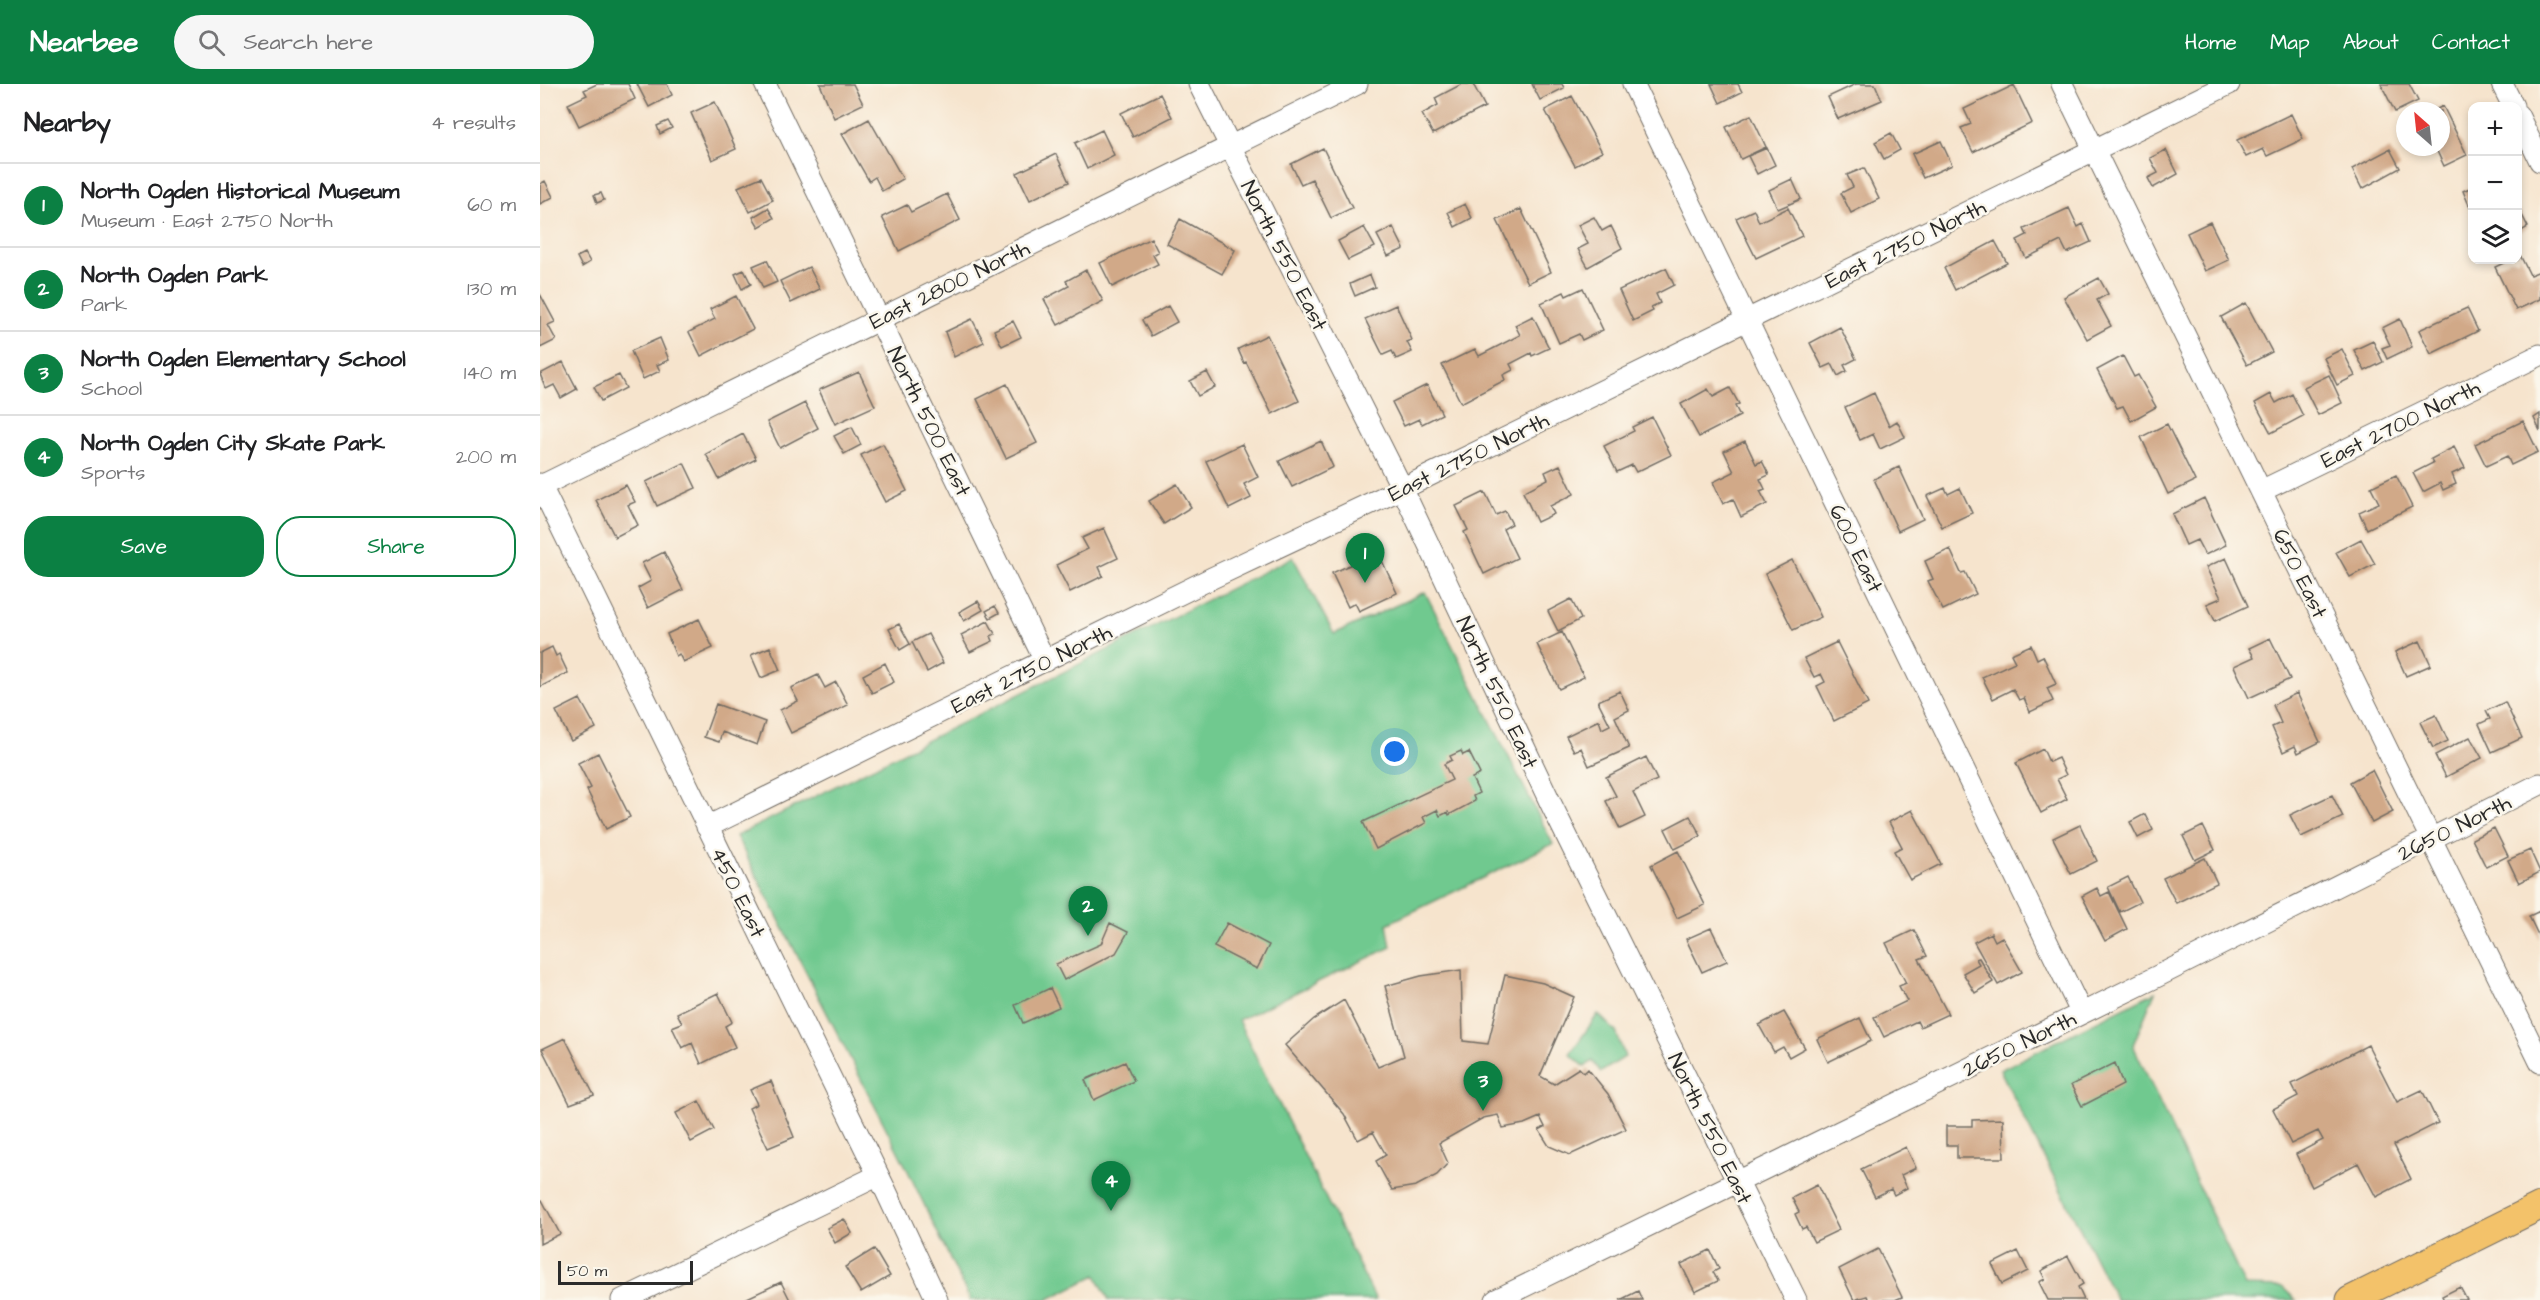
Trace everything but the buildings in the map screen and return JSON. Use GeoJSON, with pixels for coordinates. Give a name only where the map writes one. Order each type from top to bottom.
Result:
{"type":"FeatureCollection","features":[{"type":"Feature","properties":{"kind":"main road"},"geometry":{"type":"LineString","coordinates":[[2350,1300],[2540,1206]]}},
{"type":"Feature","properties":{"kind":"street","name":"North 500 East"},"geometry":{"type":"LineString","coordinates":[[765,84],[1045,661]]}},
{"type":"Feature","properties":{"kind":"street","name":"North 550 East"},"geometry":{"type":"LineString","coordinates":[[1199,84],[1402,488],[1552,806],[1796,1300]]}},
{"type":"Feature","properties":{"kind":"street","name":"East 2800 North"},"geometry":{"type":"LineString","coordinates":[[540,485],[1357,84]]}},
{"type":"Feature","properties":{"kind":"street","name":"600 East"},"geometry":{"type":"LineString","coordinates":[[1633,84],[2081,1012]]}},
{"type":"Feature","properties":{"kind":"street","name":"650 East"},"geometry":{"type":"LineString","coordinates":[[2062,84],[2540,1062]]}},
{"type":"Feature","properties":{"kind":"street","name":"East 2750 North"},"geometry":{"type":"LineString","coordinates":[[707,827],[1212,578],[1402,488],[2229,84]]}},
{"type":"Feature","properties":{"kind":"street"},"geometry":{"type":"LineString","coordinates":[[2502,84],[2511,102]]}},
{"type":"Feature","properties":{"kind":"street"},"geometry":{"type":"LineString","coordinates":[[2522,125],[2540,161]]}},
{"type":"Feature","properties":{"kind":"street","name":"East 2700 North"},"geometry":{"type":"LineString","coordinates":[[2261,491],[2540,355]]}},
{"type":"Feature","properties":{"kind":"street","name":"450 East"},"geometry":{"type":"LineString","coordinates":[[540,485],[937,1300]]}},
{"type":"Feature","properties":{"kind":"street","name":"2650 North"},"geometry":{"type":"LineString","coordinates":[[1496,1300],[2158,976],[2540,784]]}},
{"type":"Feature","properties":{"kind":"street"},"geometry":{"type":"LineString","coordinates":[[622,1300],[877,1176]]}},
{"type":"Feature","properties":{"kind":"green space"},"geometry":{"type":"Polygon","coordinates":[[[1293,557],[1334,634],[1425,592],[1553,844],[1387,924],[1391,947],[1238,1020],[1376,1300],[1109,1300],[1096,1275],[1047,1300],[970,1300],[907,1169],[736,836],[1293,557]]]}},
{"type":"Feature","properties":{"kind":"green space"},"geometry":{"type":"Polygon","coordinates":[[[2155,992],[2133,1045],[2245,1286],[2282,1287],[2296,1300],[2116,1300],[2000,1070],[2155,992]]]}},
{"type":"Feature","properties":{"kind":"green space"},"geometry":{"type":"Polygon","coordinates":[[[1598,1014],[1616,1032],[1625,1057],[1601,1072],[1592,1061],[1585,1067],[1570,1054],[1598,1014]]]}},
{"type":"Feature","properties":{"kind":"place","name":"North Ogden Historical Museum"},"geometry":{"type":"Point","coordinates":[1365,583]}},
{"type":"Feature","properties":{"kind":"place","name":"North Ogden Park"},"geometry":{"type":"Point","coordinates":[1088,936]}},
{"type":"Feature","properties":{"kind":"place","name":"North Ogden Elementary School"},"geometry":{"type":"Point","coordinates":[1483,1111]}},
{"type":"Feature","properties":{"kind":"place","name":"North Ogden City Skate Park"},"geometry":{"type":"Point","coordinates":[1111,1211]}}]}
